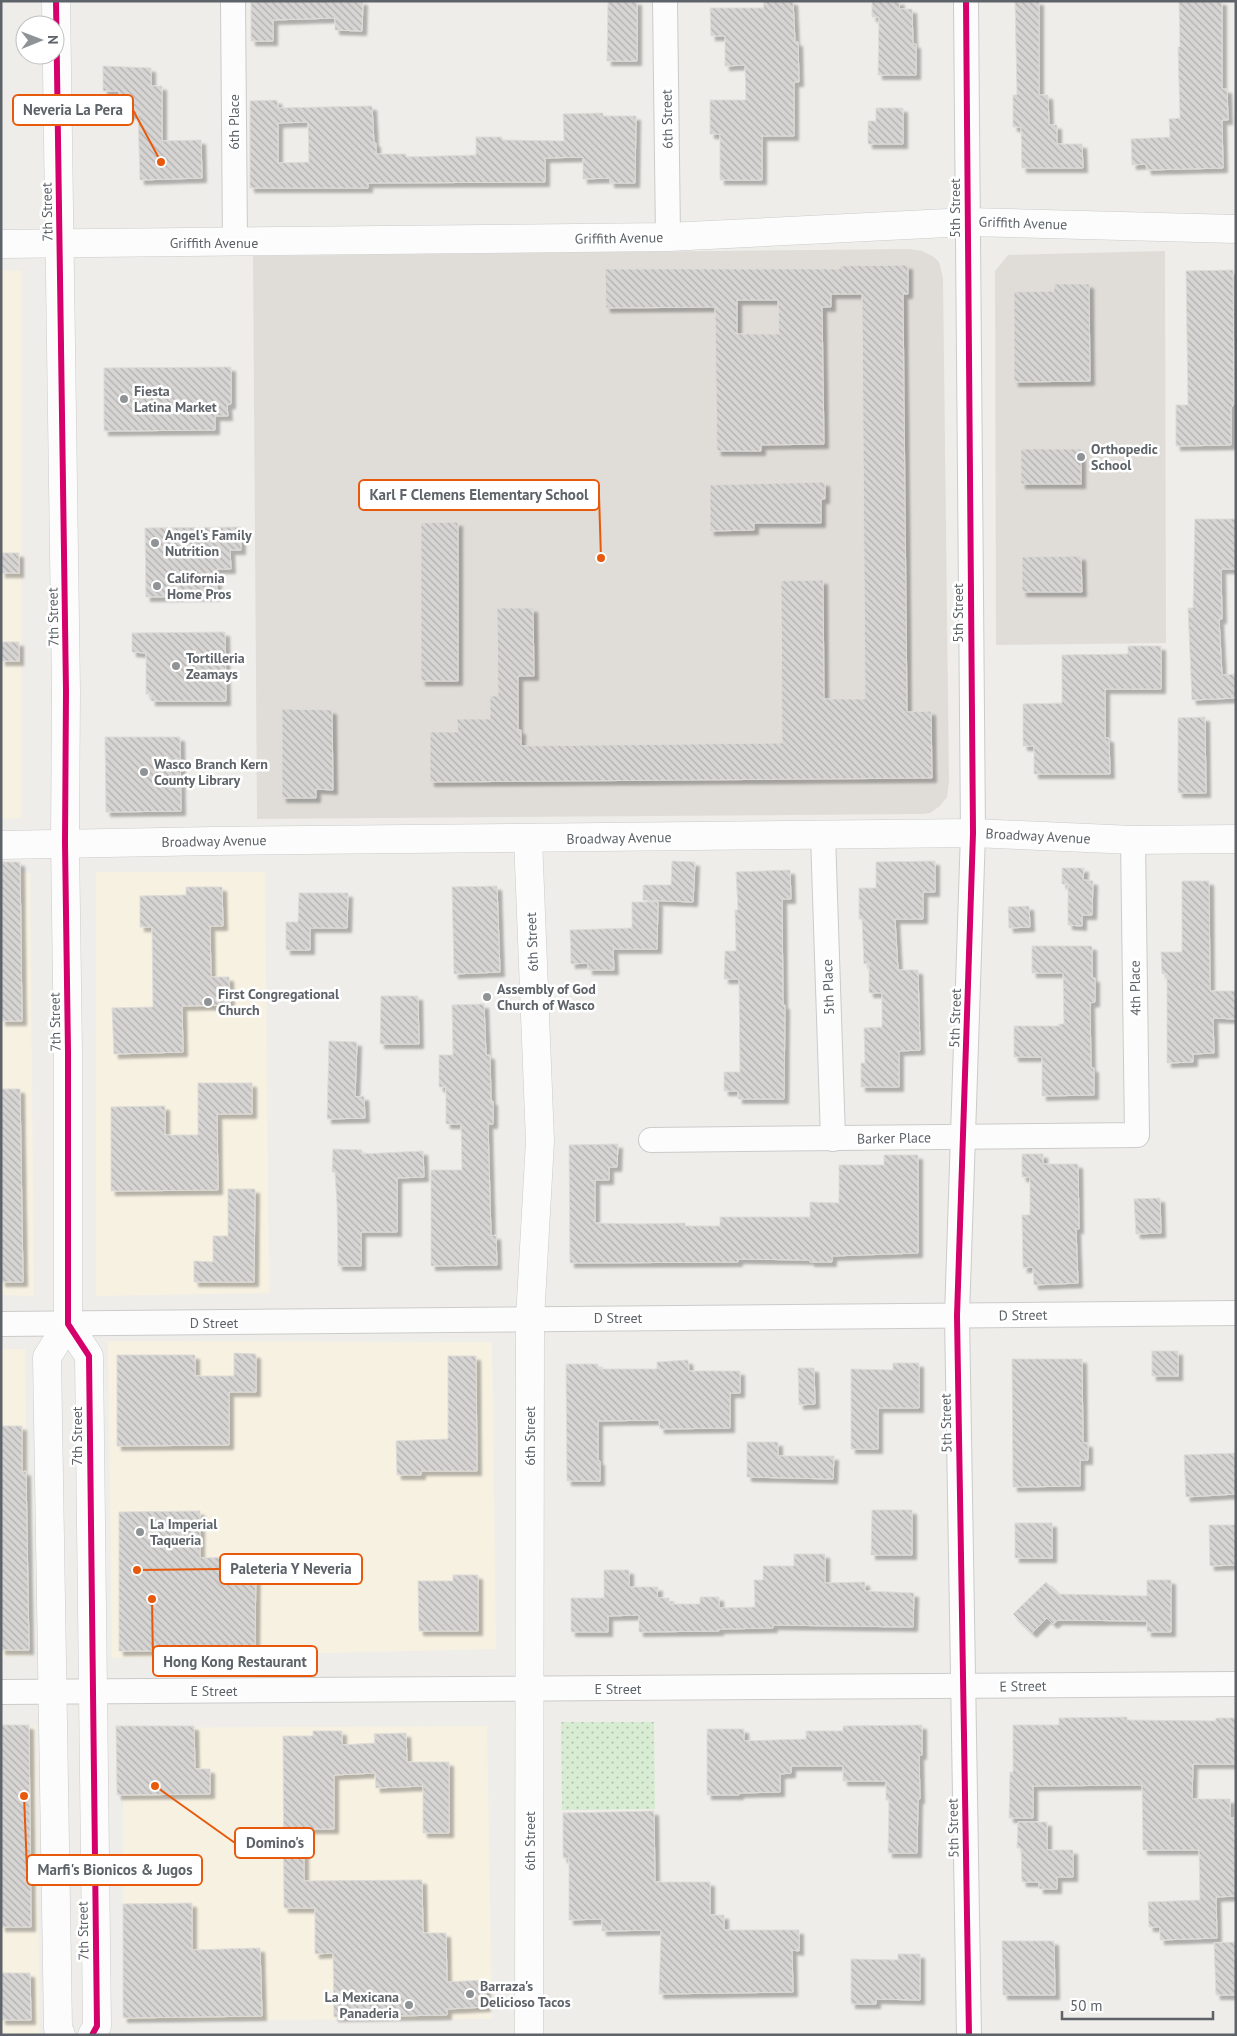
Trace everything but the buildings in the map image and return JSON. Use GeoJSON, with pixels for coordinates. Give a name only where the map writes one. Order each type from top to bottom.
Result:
{"type":"FeatureCollection","features":[{"type":"Feature","properties":{"kind":"street","name":"7th Street"},"geometry":{"type":"LineString","coordinates":[[56,1],[66,691],[68,1324],[48,1357],[58,2028],[61,2035]]}},
{"type":"Feature","properties":{"kind":"street","name":"6th Place"},"geometry":{"type":"LineString","coordinates":[[233,1],[235,242]]}},
{"type":"Feature","properties":{"kind":"street","name":"6th Street"},"geometry":{"type":"LineString","coordinates":[[665,1],[668,237]]}},
{"type":"Feature","properties":{"kind":"street","name":"5th Street"},"geometry":{"type":"LineString","coordinates":[[966,1],[973,833],[957,1316],[969,2035]]}},
{"type":"Feature","properties":{"kind":"street","name":"Griffith Avenue"},"geometry":{"type":"LineString","coordinates":[[1,244],[668,237],[968,222],[1236,230]]}},
{"type":"Feature","properties":{"kind":"street","name":"Broadway Avenue"},"geometry":{"type":"LineString","coordinates":[[1,845],[973,833],[1133,840],[1236,839]]}},
{"type":"Feature","properties":{"kind":"street","name":"5th Place"},"geometry":{"type":"LineString","coordinates":[[823,836],[833,1138]]}},
{"type":"Feature","properties":{"kind":"street","name":"6th Street"},"geometry":{"type":"LineString","coordinates":[[528,838],[540,1142],[530,1319],[529,2035]]}},
{"type":"Feature","properties":{"kind":"street","name":"4th Place"},"geometry":{"type":"LineString","coordinates":[[1133,840],[1137,1135]]}},
{"type":"Feature","properties":{"kind":"street","name":"Barker Place"},"geometry":{"type":"LineString","coordinates":[[651,1140],[1137,1135]]}},
{"type":"Feature","properties":{"kind":"street","name":"D Street"},"geometry":{"type":"LineString","coordinates":[[1,1324],[1236,1313]]}},
{"type":"Feature","properties":{"kind":"street","name":"7th Street"},"geometry":{"type":"LineString","coordinates":[[68,1324],[89,1356],[97,2026],[92,2035]]}},
{"type":"Feature","properties":{"kind":"street","name":"E Street"},"geometry":{"type":"LineString","coordinates":[[1,1692],[1236,1684]]}},
{"type":"Feature","properties":{"kind":"shaded area"},"geometry":{"type":"Polygon","coordinates":[[[909,249],[922,251],[934,257],[939,262],[943,278],[949,782],[947,797],[940,806],[930,813],[922,814],[257,819],[253,256],[909,249]]]}},
{"type":"Feature","properties":{"kind":"shaded area","name":"Orthopedic School"},"geometry":{"type":"Polygon","coordinates":[[[1165,251],[1166,643],[996,645],[995,271],[1008,255],[1165,251]]]}},
{"type":"Feature","properties":{"kind":"shaded area"},"geometry":{"type":"Polygon","coordinates":[[[1,270],[21,271],[21,818],[1,819],[1,270]]]}},
{"type":"Feature","properties":{"kind":"shaded area"},"geometry":{"type":"Polygon","coordinates":[[[1,872],[30,873],[34,1296],[1,1295],[1,872]]]}},
{"type":"Feature","properties":{"kind":"shaded area"},"geometry":{"type":"Polygon","coordinates":[[[96,872],[265,872],[269,1293],[96,1296],[96,872]]]}},
{"type":"Feature","properties":{"kind":"shaded area"},"geometry":{"type":"Polygon","coordinates":[[[108,1341],[492,1342],[496,1649],[112,1658],[108,1341]]]}},
{"type":"Feature","properties":{"kind":"shaded area"},"geometry":{"type":"Polygon","coordinates":[[[1,1349],[25,1349],[29,1656],[1,1657],[1,1349]]]}},
{"type":"Feature","properties":{"kind":"shaded area"},"geometry":{"type":"Polygon","coordinates":[[[1,1725],[36,1726],[40,2033],[1,2034],[1,1725]]]}},
{"type":"Feature","properties":{"kind":"shaded area"},"geometry":{"type":"Polygon","coordinates":[[[487,1726],[492,2019],[123,2020],[123,1728],[487,1726]]]}},
{"type":"Feature","properties":{"kind":"green space"},"geometry":{"type":"Polygon","coordinates":[[[561,1722],[654,1722],[655,1809],[562,1810],[561,1722]]]}},
{"type":"Feature","properties":{"kind":"cycle path"},"geometry":{"type":"LineString","coordinates":[[56,1],[66,691],[68,1324],[89,1356],[97,2026],[92,2035]]}},
{"type":"Feature","properties":{"kind":"cycle path"},"geometry":{"type":"LineString","coordinates":[[966,1],[973,833],[957,1316],[969,2035]]}},
{"type":"Feature","properties":{"kind":"place","name":"Neveria La Pera"},"geometry":{"type":"Point","coordinates":[161,162]}},
{"type":"Feature","properties":{"kind":"place","name":"Fiesta Latina Market"},"geometry":{"type":"Point","coordinates":[124,399]}},
{"type":"Feature","properties":{"kind":"place","name":"Orthopedic School"},"geometry":{"type":"Point","coordinates":[1081,457]}},
{"type":"Feature","properties":{"kind":"place","name":"Angel's Family Nutrition"},"geometry":{"type":"Point","coordinates":[155,543]}},
{"type":"Feature","properties":{"kind":"place","name":"Karl F Clemens Elementary School"},"geometry":{"type":"Point","coordinates":[601,558]}},
{"type":"Feature","properties":{"kind":"place","name":"California Home Pros"},"geometry":{"type":"Point","coordinates":[157,586]}},
{"type":"Feature","properties":{"kind":"place","name":"Tortilleria Zeamays"},"geometry":{"type":"Point","coordinates":[176,666]}},
{"type":"Feature","properties":{"kind":"place","name":"Wasco Branch Kern County Library"},"geometry":{"type":"Point","coordinates":[144,772]}},
{"type":"Feature","properties":{"kind":"place","name":"Assembly of God Church of Wasco"},"geometry":{"type":"Point","coordinates":[487,997]}},
{"type":"Feature","properties":{"kind":"place","name":"First Congregational Church"},"geometry":{"type":"Point","coordinates":[208,1002]}},
{"type":"Feature","properties":{"kind":"place","name":"La Imperial Taqueria"},"geometry":{"type":"Point","coordinates":[140,1532]}},
{"type":"Feature","properties":{"kind":"place","name":"Paleteria Y Neveria"},"geometry":{"type":"Point","coordinates":[137,1570]}},
{"type":"Feature","properties":{"kind":"place","name":"Hong Kong Restaurant"},"geometry":{"type":"Point","coordinates":[152,1599]}},
{"type":"Feature","properties":{"kind":"place","name":"Domino's"},"geometry":{"type":"Point","coordinates":[155,1786]}},
{"type":"Feature","properties":{"kind":"place","name":"Marfi's Bionicos & Jugos"},"geometry":{"type":"Point","coordinates":[24,1796]}},
{"type":"Feature","properties":{"kind":"place","name":"Barraza's Delicioso Tacos"},"geometry":{"type":"Point","coordinates":[470,1994]}},
{"type":"Feature","properties":{"kind":"place","name":"La Mexicana Panaderia"},"geometry":{"type":"Point","coordinates":[409,2005]}}]}
